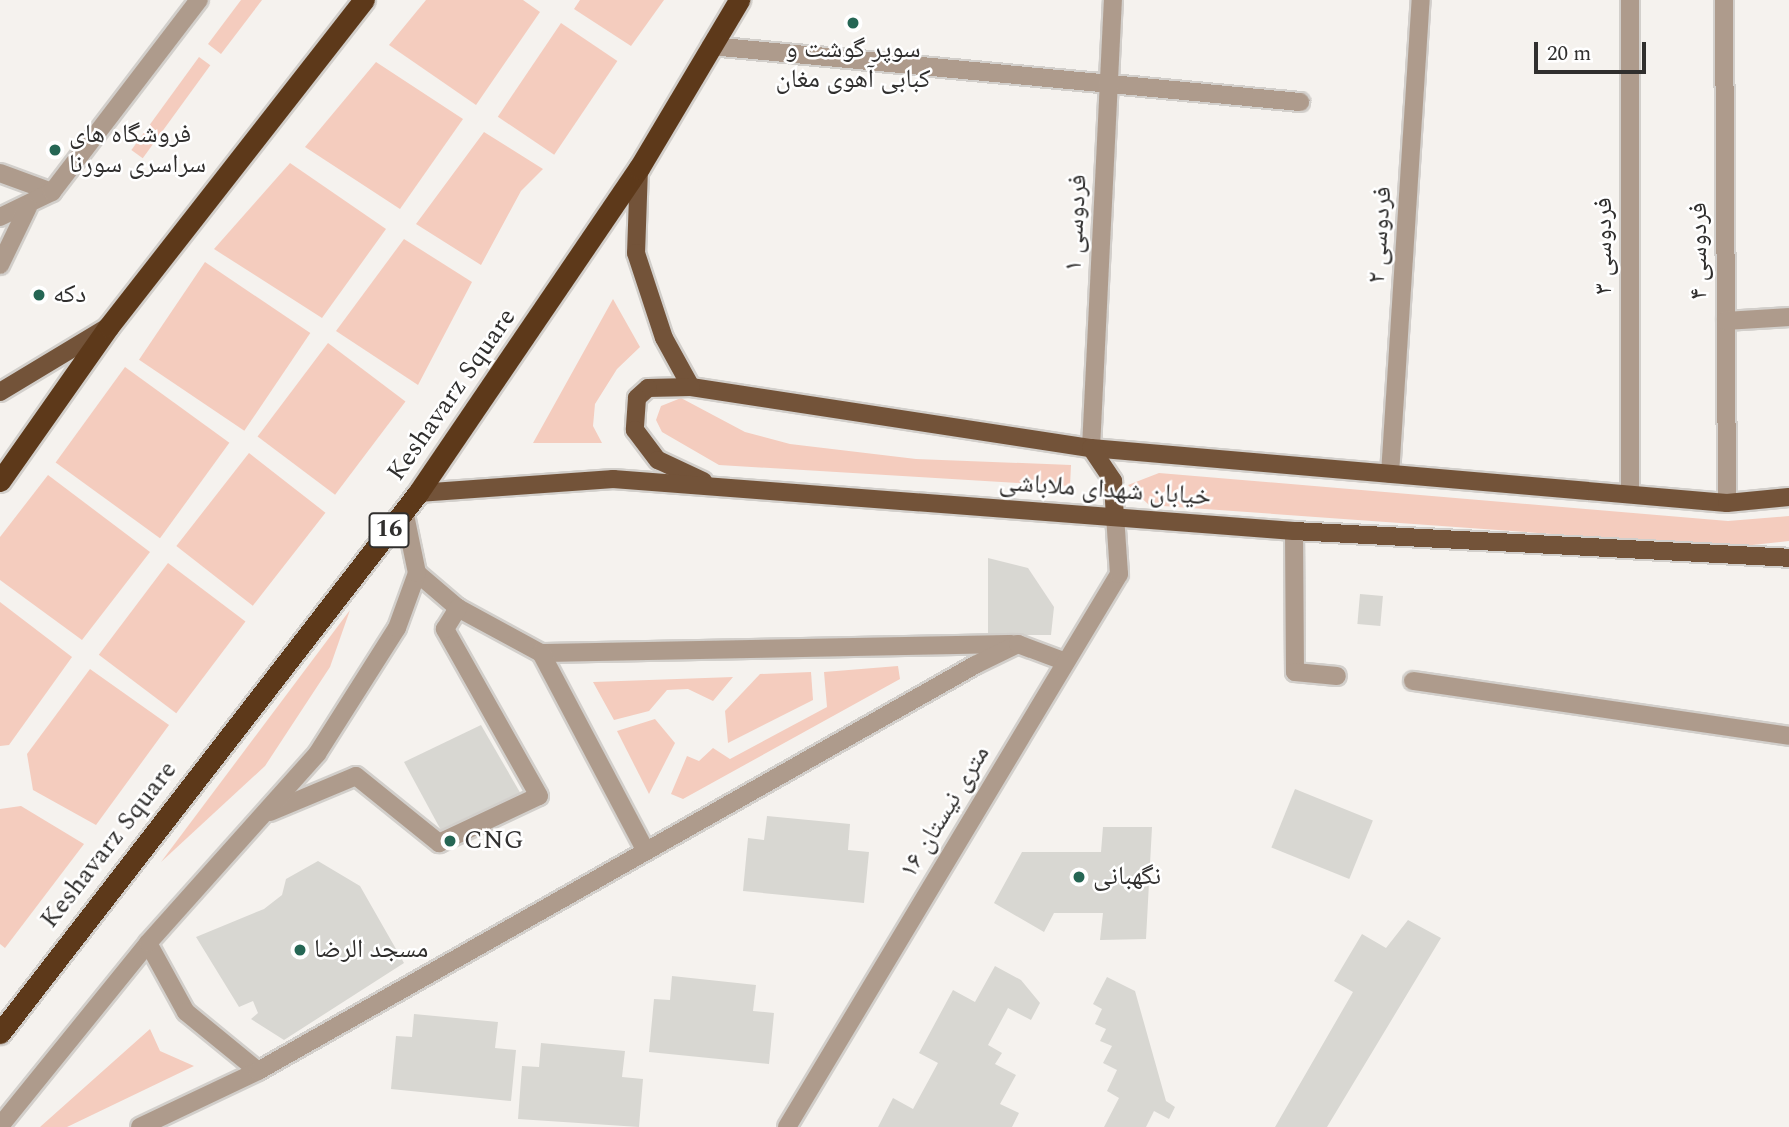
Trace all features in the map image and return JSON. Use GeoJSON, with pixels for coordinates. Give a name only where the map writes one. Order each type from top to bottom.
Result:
{"type":"FeatureCollection","features":[{"type":"Feature","properties":{"kind":"highway"},"geometry":{"type":"LineString","coordinates":[[0,481],[109,326],[363,0]]}},
{"type":"Feature","properties":{"kind":"highway","name":"Keshavarz Square"},"geometry":{"type":"LineString","coordinates":[[0,1033],[418,493],[639,168],[739,0]]}},
{"type":"Feature","properties":{"kind":"main road"},"geometry":{"type":"LineString","coordinates":[[639,168],[636,253],[664,338],[691,387]]}},
{"type":"Feature","properties":{"kind":"main road"},"geometry":{"type":"LineString","coordinates":[[0,391],[109,326]]}},
{"type":"Feature","properties":{"kind":"main road","name":"خیابان شهدای ملاباشی"},"geometry":{"type":"LineString","coordinates":[[712,485],[659,460],[635,430],[637,398],[648,388],[691,387],[1091,448],[1630,492],[1727,503],[1789,498]]}},
{"type":"Feature","properties":{"kind":"main road"},"geometry":{"type":"LineString","coordinates":[[1091,448],[1114,481],[1115,516]]}},
{"type":"Feature","properties":{"kind":"main road","name":"خیابان شهدای ملاباشی"},"geometry":{"type":"LineString","coordinates":[[418,493],[613,479],[1294,531],[1789,558]]}},
{"type":"Feature","properties":{"kind":"street"},"geometry":{"type":"LineString","coordinates":[[0,217],[28,206],[52,192],[199,0]]}},
{"type":"Feature","properties":{"kind":"street","name":"فردوسی ۱"},"geometry":{"type":"LineString","coordinates":[[1091,448],[1113,0]]}},
{"type":"Feature","properties":{"kind":"street","name":"فردوسی ۲"},"geometry":{"type":"LineString","coordinates":[[1390,474],[1421,0]]}},
{"type":"Feature","properties":{"kind":"street","name":"فردوسی ۳"},"geometry":{"type":"LineString","coordinates":[[1630,0],[1630,492]]}},
{"type":"Feature","properties":{"kind":"street","name":"فردوسی ۴"},"geometry":{"type":"LineString","coordinates":[[1724,0],[1727,503]]}},
{"type":"Feature","properties":{"kind":"street"},"geometry":{"type":"LineString","coordinates":[[711,46],[1300,102]]}},
{"type":"Feature","properties":{"kind":"street"},"geometry":{"type":"LineString","coordinates":[[0,173],[52,192]]}},
{"type":"Feature","properties":{"kind":"street"},"geometry":{"type":"LineString","coordinates":[[0,265],[28,206]]}},
{"type":"Feature","properties":{"kind":"street"},"geometry":{"type":"LineString","coordinates":[[1726,321],[1789,317]]}},
{"type":"Feature","properties":{"kind":"street"},"geometry":{"type":"LineString","coordinates":[[0,1126],[148,943],[317,754],[397,628],[417,573],[404,510]]}},
{"type":"Feature","properties":{"kind":"street","name":"۱۶ متری نیستان"},"geometry":{"type":"LineString","coordinates":[[787,1127],[1119,574],[1115,516]]}},
{"type":"Feature","properties":{"kind":"street"},"geometry":{"type":"LineString","coordinates":[[1294,531],[1295,672],[1337,676]]}},
{"type":"Feature","properties":{"kind":"street"},"geometry":{"type":"LineString","coordinates":[[417,573],[458,608],[541,653],[1018,644],[1066,662]]}},
{"type":"Feature","properties":{"kind":"street"},"geometry":{"type":"LineString","coordinates":[[267,813],[356,776],[439,843],[539,796],[445,629],[458,608]]}},
{"type":"Feature","properties":{"kind":"street"},"geometry":{"type":"LineString","coordinates":[[140,1127],[258,1071],[1018,644]]}},
{"type":"Feature","properties":{"kind":"street"},"geometry":{"type":"LineString","coordinates":[[541,653],[646,851]]}},
{"type":"Feature","properties":{"kind":"street"},"geometry":{"type":"LineString","coordinates":[[1413,681],[1789,736]]}},
{"type":"Feature","properties":{"kind":"street"},"geometry":{"type":"LineString","coordinates":[[148,943],[186,1012],[258,1071]]}},
{"type":"Feature","properties":{"kind":"shaded area"},"geometry":{"type":"Polygon","coordinates":[[[241,0],[262,0],[221,54],[208,44],[241,0]]]}},
{"type":"Feature","properties":{"kind":"shaded area"},"geometry":{"type":"Polygon","coordinates":[[[426,0],[523,0],[540,12],[476,105],[389,45],[426,0]]]}},
{"type":"Feature","properties":{"kind":"shaded area"},"geometry":{"type":"Polygon","coordinates":[[[580,0],[664,0],[631,46],[574,9],[580,0]]]}},
{"type":"Feature","properties":{"kind":"shaded area"},"geometry":{"type":"Polygon","coordinates":[[[561,23],[617,61],[554,155],[498,117],[561,23]]]}},
{"type":"Feature","properties":{"kind":"shaded area"},"geometry":{"type":"Polygon","coordinates":[[[199,57],[210,65],[143,158],[131,150],[199,57]]]}},
{"type":"Feature","properties":{"kind":"shaded area"},"geometry":{"type":"Polygon","coordinates":[[[376,62],[463,119],[400,209],[305,147],[376,62]]]}},
{"type":"Feature","properties":{"kind":"shaded area"},"geometry":{"type":"Polygon","coordinates":[[[484,132],[543,169],[521,191],[481,265],[416,224],[484,132]]]}},
{"type":"Feature","properties":{"kind":"shaded area"},"geometry":{"type":"Polygon","coordinates":[[[290,163],[386,229],[322,318],[214,249],[290,163]]]}},
{"type":"Feature","properties":{"kind":"shaded area"},"geometry":{"type":"Polygon","coordinates":[[[404,239],[472,282],[418,385],[336,331],[404,239]]]}},
{"type":"Feature","properties":{"kind":"shaded area"},"geometry":{"type":"Polygon","coordinates":[[[205,262],[310,333],[244,431],[139,360],[205,262]]]}},
{"type":"Feature","properties":{"kind":"shaded area"},"geometry":{"type":"Polygon","coordinates":[[[613,299],[640,347],[617,369],[595,404],[593,426],[602,443],[533,443],[613,299]]]}},
{"type":"Feature","properties":{"kind":"shaded area"},"geometry":{"type":"Polygon","coordinates":[[[328,343],[405,401],[335,495],[258,436],[328,343]]]}},
{"type":"Feature","properties":{"kind":"shaded area"},"geometry":{"type":"Polygon","coordinates":[[[125,367],[229,443],[160,538],[56,462],[125,367]]]}},
{"type":"Feature","properties":{"kind":"shaded area"},"geometry":{"type":"Polygon","coordinates":[[[681,398],[745,432],[790,444],[916,459],[1071,465],[1070,486],[719,465],[662,432],[656,420],[661,406],[681,398]]]}},
{"type":"Feature","properties":{"kind":"shaded area"},"geometry":{"type":"Polygon","coordinates":[[[249,453],[325,513],[253,606],[176,546],[249,453]]]}},
{"type":"Feature","properties":{"kind":"shaded area"},"geometry":{"type":"Polygon","coordinates":[[[1159,473],[1728,521],[1789,516],[1789,541],[1734,547],[1149,505],[1128,485],[1159,473]]]}},
{"type":"Feature","properties":{"kind":"shaded area"},"geometry":{"type":"Polygon","coordinates":[[[48,475],[150,552],[82,640],[0,580],[0,537],[48,475]]]}},
{"type":"Feature","properties":{"kind":"shaded area"},"geometry":{"type":"Polygon","coordinates":[[[168,563],[245,621],[176,713],[99,655],[168,563]]]}},
{"type":"Feature","properties":{"kind":"shaded area"},"geometry":{"type":"Polygon","coordinates":[[[0,602],[72,657],[9,745],[0,746],[0,602]]]}},
{"type":"Feature","properties":{"kind":"shaded area"},"geometry":{"type":"Polygon","coordinates":[[[350,610],[330,667],[265,766],[161,862],[350,610]]]}},
{"type":"Feature","properties":{"kind":"shaded area"},"geometry":{"type":"Polygon","coordinates":[[[898,666],[900,679],[683,799],[671,794],[687,756],[699,761],[713,748],[730,759],[827,707],[824,672],[898,666]]]}},
{"type":"Feature","properties":{"kind":"shaded area"},"geometry":{"type":"Polygon","coordinates":[[[90,669],[169,725],[96,825],[33,790],[27,754],[90,669]]]}},
{"type":"Feature","properties":{"kind":"shaded area"},"geometry":{"type":"Polygon","coordinates":[[[811,672],[813,700],[728,743],[725,711],[760,674],[811,672]]]}},
{"type":"Feature","properties":{"kind":"shaded area"},"geometry":{"type":"Polygon","coordinates":[[[733,677],[713,701],[688,689],[667,690],[649,711],[614,720],[593,682],[733,677]]]}},
{"type":"Feature","properties":{"kind":"shaded area"},"geometry":{"type":"Polygon","coordinates":[[[655,719],[675,743],[649,794],[617,731],[655,719]]]}},
{"type":"Feature","properties":{"kind":"shaded area"},"geometry":{"type":"Polygon","coordinates":[[[21,806],[84,844],[5,948],[0,944],[0,809],[21,806]]]}},
{"type":"Feature","properties":{"kind":"shaded area"},"geometry":{"type":"Polygon","coordinates":[[[150,1029],[160,1051],[194,1066],[67,1127],[40,1127],[150,1029]]]}},
{"type":"Feature","properties":{"kind":"building"},"geometry":{"type":"Polygon","coordinates":[[[988,558],[1028,568],[1054,607],[1051,635],[988,635],[988,558]]]}},
{"type":"Feature","properties":{"kind":"building"},"geometry":{"type":"Polygon","coordinates":[[[1360,594],[1383,596],[1380,626],[1357,624],[1360,594]]]}},
{"type":"Feature","properties":{"kind":"building"},"geometry":{"type":"Polygon","coordinates":[[[481,725],[525,801],[443,834],[404,762],[481,725]]]}},
{"type":"Feature","properties":{"kind":"building"},"geometry":{"type":"Polygon","coordinates":[[[1295,789],[1373,820],[1349,879],[1271,847],[1295,789]]]}},
{"type":"Feature","properties":{"kind":"building"},"geometry":{"type":"Polygon","coordinates":[[[767,816],[850,824],[848,850],[869,852],[864,903],[743,891],[748,838],[764,840],[767,816]]]}},
{"type":"Feature","properties":{"kind":"building","name":"نگهبانی"},"geometry":{"type":"Polygon","coordinates":[[[1103,827],[1152,827],[1146,939],[1100,940],[1103,913],[1054,913],[1044,932],[994,903],[1022,852],[1101,852],[1103,827]]]}},
{"type":"Feature","properties":{"kind":"building","name":"مسجد الرضا"},"geometry":{"type":"Polygon","coordinates":[[[318,861],[360,886],[404,963],[284,1040],[251,1019],[258,1013],[253,1001],[239,1007],[196,937],[264,909],[282,895],[286,879],[318,861]]]}},
{"type":"Feature","properties":{"kind":"building"},"geometry":{"type":"Polygon","coordinates":[[[1408,920],[1441,938],[1327,1127],[1275,1127],[1353,992],[1334,981],[1362,934],[1386,948],[1408,920]]]}},
{"type":"Feature","properties":{"kind":"building"},"geometry":{"type":"Polygon","coordinates":[[[995,966],[1021,980],[1040,1003],[1031,1020],[1008,1008],[988,1045],[1002,1053],[995,1064],[1016,1075],[1000,1104],[1019,1113],[1012,1127],[878,1127],[893,1098],[913,1109],[938,1063],[919,1053],[953,990],[975,1002],[995,966]]]}},
{"type":"Feature","properties":{"kind":"building"},"geometry":{"type":"Polygon","coordinates":[[[672,976],[756,985],[753,1011],[774,1013],[769,1064],[649,1052],[654,999],[670,1000],[672,976]]]}},
{"type":"Feature","properties":{"kind":"building"},"geometry":{"type":"Polygon","coordinates":[[[1107,977],[1135,991],[1166,1101],[1175,1107],[1169,1119],[1154,1111],[1146,1127],[1104,1127],[1119,1098],[1107,1091],[1117,1070],[1103,1063],[1112,1046],[1100,1041],[1106,1029],[1095,1024],[1102,1009],[1093,1004],[1107,977]]]}},
{"type":"Feature","properties":{"kind":"building"},"geometry":{"type":"Polygon","coordinates":[[[414,1014],[498,1022],[495,1048],[516,1050],[511,1101],[391,1089],[396,1036],[412,1037],[414,1014]]]}},
{"type":"Feature","properties":{"kind":"building"},"geometry":{"type":"Polygon","coordinates":[[[541,1043],[625,1051],[622,1077],[643,1079],[639,1127],[518,1119],[522,1066],[539,1067],[541,1043]]]}},
{"type":"Feature","properties":{"kind":"place","name":"سوپر گوشت و کبابی آهوی مغان"},"geometry":{"type":"Point","coordinates":[853,23]}},
{"type":"Feature","properties":{"kind":"place","name":"فروشگاه های سراسری سورنا"},"geometry":{"type":"Point","coordinates":[55,150]}},
{"type":"Feature","properties":{"kind":"place","name":"دکه"},"geometry":{"type":"Point","coordinates":[39,295]}},
{"type":"Feature","properties":{"kind":"place","name":"CNG"},"geometry":{"type":"Point","coordinates":[450,841]}},
{"type":"Feature","properties":{"kind":"place","name":"نگهبانی"},"geometry":{"type":"Point","coordinates":[1079,877]}},
{"type":"Feature","properties":{"kind":"place","name":"مسجد الرضا"},"geometry":{"type":"Point","coordinates":[300,950]}}]}
